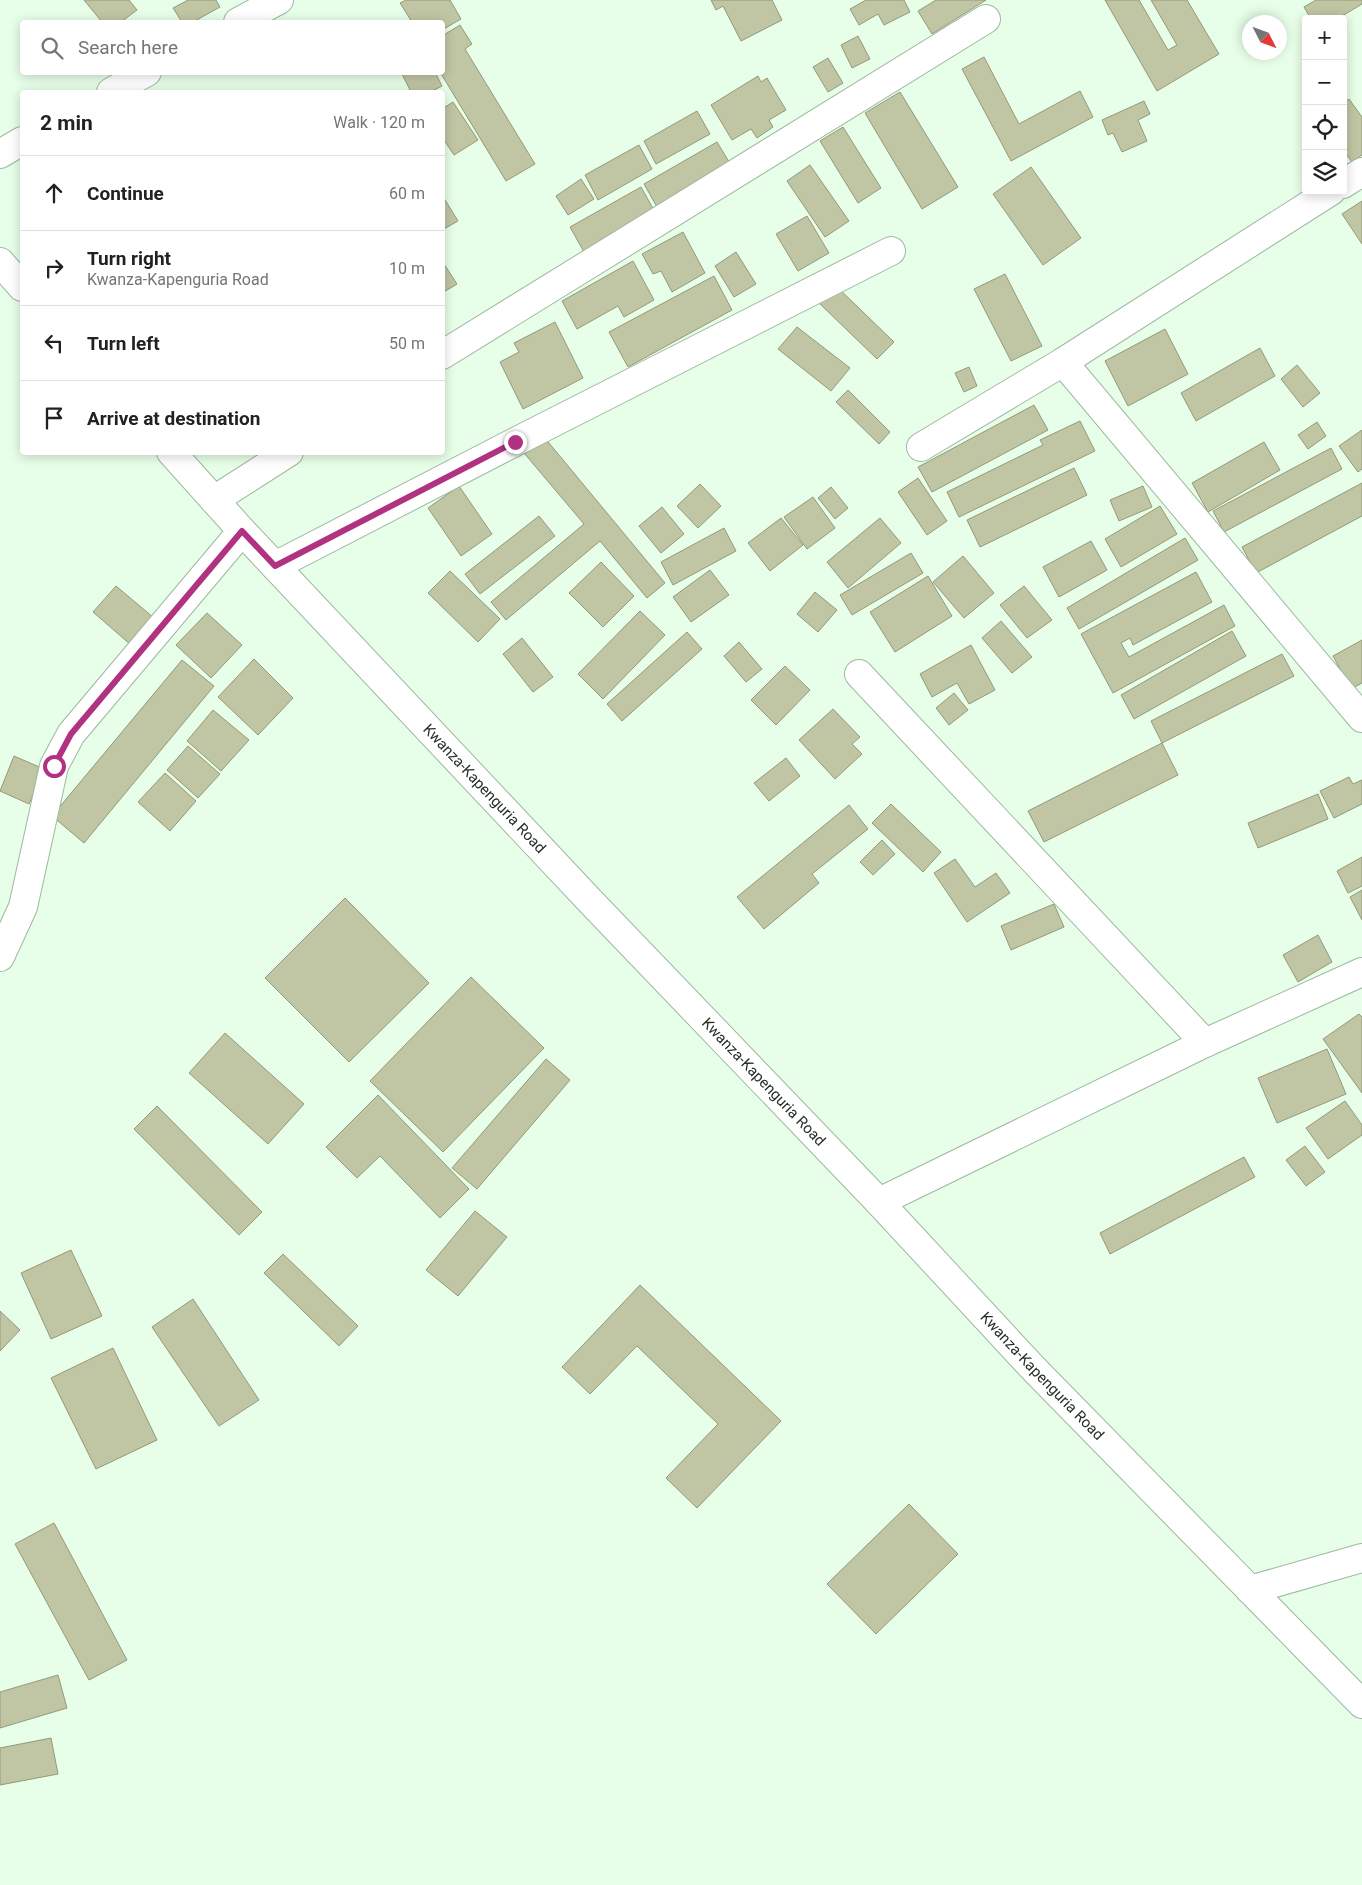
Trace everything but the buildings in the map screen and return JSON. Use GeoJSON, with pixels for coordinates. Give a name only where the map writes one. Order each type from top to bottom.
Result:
{"type":"FeatureCollection","features":[{"type":"Feature","properties":{"kind":"street"},"geometry":{"type":"LineString","coordinates":[[242,20],[279,0]]}},
{"type":"Feature","properties":{"kind":"street"},"geometry":{"type":"LineString","coordinates":[[445,353],[986,19]]}},
{"type":"Feature","properties":{"kind":"street"},"geometry":{"type":"LineString","coordinates":[[115,90],[142,75]]}},
{"type":"Feature","properties":{"kind":"street"},"geometry":{"type":"LineString","coordinates":[[0,154],[20,142]]}},
{"type":"Feature","properties":{"kind":"street"},"geometry":{"type":"LineString","coordinates":[[1347,181],[1362,172]]}},
{"type":"Feature","properties":{"kind":"street"},"geometry":{"type":"LineString","coordinates":[[920,447],[1063,362],[1325,195]]}},
{"type":"Feature","properties":{"kind":"street"},"geometry":{"type":"LineString","coordinates":[[275,566],[892,251]]}},
{"type":"Feature","properties":{"kind":"street"},"geometry":{"type":"LineString","coordinates":[[0,262],[20,285]]}},
{"type":"Feature","properties":{"kind":"street"},"geometry":{"type":"LineString","coordinates":[[1063,362],[1362,718]]}},
{"type":"Feature","properties":{"kind":"street","name":"Kwanza-Kapenguria Road"},"geometry":{"type":"LineString","coordinates":[[174,455],[242,531],[598,910],[879,1202],[1032,1367],[1362,1704]]}},
{"type":"Feature","properties":{"kind":"street"},"geometry":{"type":"LineString","coordinates":[[214,500],[284,455]]}},
{"type":"Feature","properties":{"kind":"street"},"geometry":{"type":"LineString","coordinates":[[1,954],[22,907],[54,766],[71,734],[242,531]]}},
{"type":"Feature","properties":{"kind":"street"},"geometry":{"type":"LineString","coordinates":[[859,674],[1205,1043]]}},
{"type":"Feature","properties":{"kind":"street"},"geometry":{"type":"LineString","coordinates":[[879,1202],[1205,1043],[1362,972]]}},
{"type":"Feature","properties":{"kind":"street"},"geometry":{"type":"LineString","coordinates":[[1250,1590],[1362,1558]]}},
{"type":"Feature","properties":{"kind":"route"},"geometry":{"type":"LineString","coordinates":[[54,766],[71,734],[242,531],[275,566],[515,442]]}}]}
